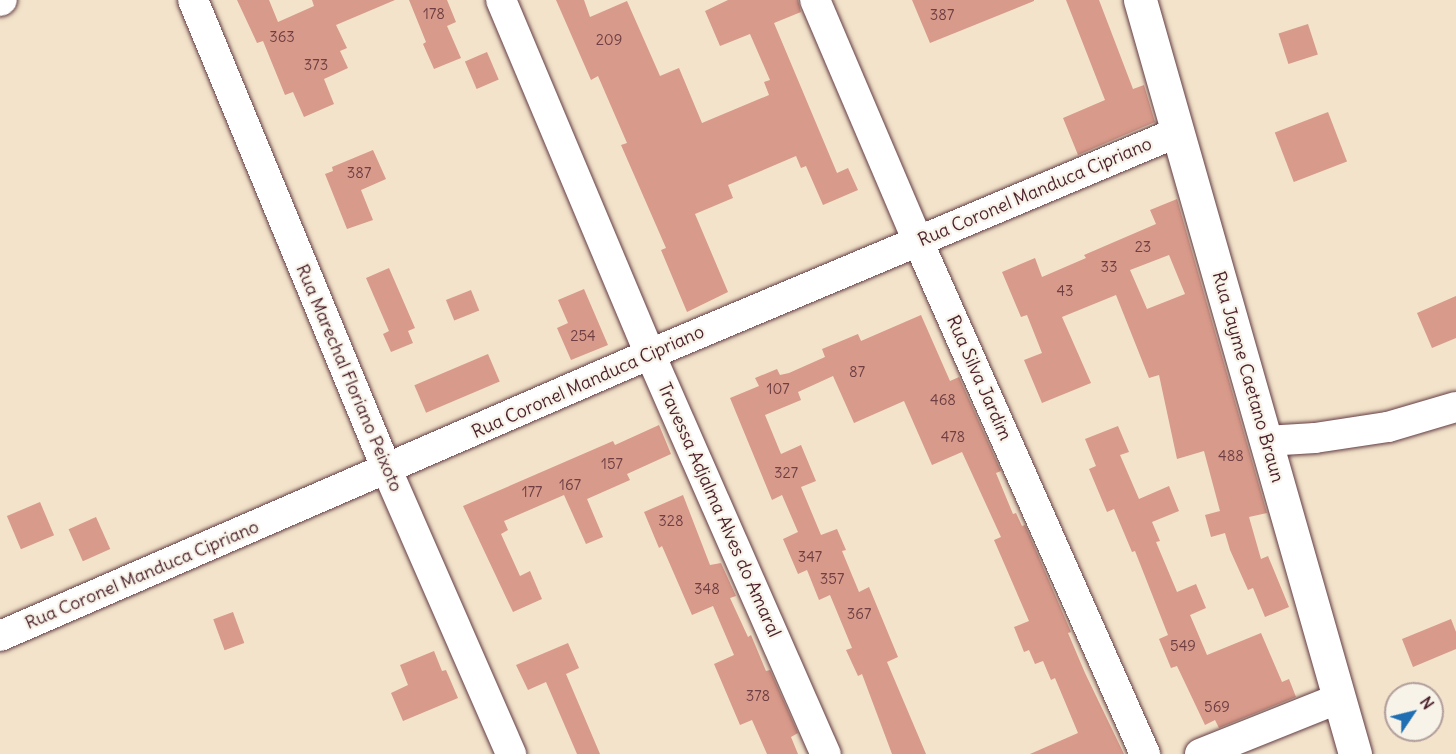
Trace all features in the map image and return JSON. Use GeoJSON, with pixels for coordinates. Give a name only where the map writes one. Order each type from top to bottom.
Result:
{"type":"FeatureCollection","features":[{"type":"Feature","properties":{"kind":"street","name":"Rua Marechal Floriano Peixoto"},"geometry":{"type":"LineString","coordinates":[[193,0],[387,470],[511,754]]}},
{"type":"Feature","properties":{"kind":"street","name":"Travessa Adjalma Alves do Amaral"},"geometry":{"type":"LineString","coordinates":[[501,0],[650,354],[826,754]]}},
{"type":"Feature","properties":{"kind":"street","name":"Rua Silva Jardim"},"geometry":{"type":"LineString","coordinates":[[815,0],[918,241],[1145,754]]}},
{"type":"Feature","properties":{"kind":"street","name":"Rua Jayme Caetano Braun"},"geometry":{"type":"LineString","coordinates":[[1140,0],[1340,698],[1354,754]]}},
{"type":"Feature","properties":{"kind":"street","name":"Rua Coronel Manduca Cipriano"},"geometry":{"type":"LineString","coordinates":[[0,636],[650,354],[1178,132]]}},
{"type":"Feature","properties":{"kind":"street"},"geometry":{"type":"LineString","coordinates":[[1266,441],[1315,438],[1388,427],[1456,407]]}},
{"type":"Feature","properties":{"kind":"street"},"geometry":{"type":"LineString","coordinates":[[1200,754],[1340,698]]}},
{"type":"Feature","properties":{"kind":"building"},"geometry":{"type":"Polygon","coordinates":[[[237,0],[269,0],[278,22],[314,6],[312,0],[395,0],[336,25],[347,48],[340,51],[348,68],[324,79],[334,104],[304,117],[293,92],[285,95],[263,41],[257,43],[237,0]]]}},
{"type":"Feature","properties":{"kind":"building"},"geometry":{"type":"Polygon","coordinates":[[[409,0],[447,0],[456,22],[447,26],[461,58],[434,69],[423,44],[426,42],[409,0]]]}},
{"type":"Feature","properties":{"kind":"building"},"geometry":{"type":"Polygon","coordinates":[[[556,0],[584,0],[590,17],[627,1],[660,76],[679,68],[702,123],[769,95],[764,82],[770,80],[750,34],[720,46],[705,11],[728,0],[798,0],[801,12],[774,23],[837,173],[848,168],[858,190],[823,205],[806,166],[801,168],[796,156],[728,185],[733,198],[695,214],[728,292],[687,312],[661,250],[666,248],[621,145],[627,143],[598,76],[591,80],[556,0]]]}},
{"type":"Feature","properties":{"kind":"building"},"geometry":{"type":"Polygon","coordinates":[[[912,0],[1034,0],[1034,1],[930,43],[912,0]]]}},
{"type":"Feature","properties":{"kind":"building"},"geometry":{"type":"Polygon","coordinates":[[[1066,0],[1099,0],[1133,89],[1144,85],[1155,122],[1078,155],[1063,118],[1105,100],[1066,0]]]}},
{"type":"Feature","properties":{"kind":"building"},"geometry":{"type":"Polygon","coordinates":[[[1308,24],[1318,54],[1288,64],[1279,34],[1308,24]]]}},
{"type":"Feature","properties":{"kind":"building"},"geometry":{"type":"Polygon","coordinates":[[[487,52],[499,80],[477,89],[465,61],[487,52]]]}},
{"type":"Feature","properties":{"kind":"building"},"geometry":{"type":"Polygon","coordinates":[[[1328,112],[1347,161],[1294,182],[1275,132],[1328,112]]]}},
{"type":"Feature","properties":{"kind":"building"},"geometry":{"type":"Polygon","coordinates":[[[373,150],[386,179],[361,190],[373,220],[347,229],[325,174],[333,171],[332,167],[373,150]]]}},
{"type":"Feature","properties":{"kind":"building"},"geometry":{"type":"Polygon","coordinates":[[[1177,199],[1267,513],[1249,517],[1261,559],[1268,556],[1289,607],[1265,617],[1253,588],[1248,590],[1225,533],[1211,537],[1205,515],[1220,511],[1204,451],[1177,459],[1159,375],[1149,378],[1116,295],[1062,317],[1091,383],[1042,403],[1024,360],[1042,353],[1027,315],[1021,317],[1002,272],[1035,258],[1042,277],[1086,258],[1084,255],[1156,224],[1150,210],[1177,199]],[[1169,255],[1130,270],[1147,309],[1185,294],[1169,255]]]}},
{"type":"Feature","properties":{"kind":"building"},"geometry":{"type":"Polygon","coordinates":[[[389,268],[415,328],[408,331],[413,343],[391,352],[383,334],[389,331],[366,278],[389,268]]]}},
{"type":"Feature","properties":{"kind":"building"},"geometry":{"type":"Polygon","coordinates":[[[584,289],[608,345],[571,360],[557,328],[568,323],[558,300],[584,289]]]}},
{"type":"Feature","properties":{"kind":"building"},"geometry":{"type":"Polygon","coordinates":[[[471,290],[479,310],[454,321],[446,300],[471,290]]]}},
{"type":"Feature","properties":{"kind":"building"},"geometry":{"type":"Polygon","coordinates":[[[1456,296],[1456,338],[1432,348],[1417,313],[1456,296]]]}},
{"type":"Feature","properties":{"kind":"building"},"geometry":{"type":"Polygon","coordinates":[[[921,315],[950,381],[959,377],[1001,471],[996,473],[1013,514],[1016,513],[1022,526],[1025,525],[1071,632],[1068,633],[1085,673],[1124,754],[1030,754],[1078,733],[1055,678],[1051,680],[1043,661],[1035,664],[1029,650],[1024,652],[1014,627],[1029,621],[994,540],[1001,537],[962,452],[932,465],[904,401],[854,423],[833,376],[798,392],[801,400],[765,415],[781,454],[801,445],[816,481],[801,487],[821,535],[837,529],[846,550],[842,551],[859,592],[869,587],[898,657],[887,662],[926,754],[892,754],[862,674],[858,676],[846,650],[852,648],[830,595],[819,600],[807,570],[798,574],[783,539],[798,532],[782,495],[772,500],[730,398],[759,386],[755,378],[777,369],[780,375],[789,373],[825,357],[822,349],[858,334],[861,341],[921,315]]]}},
{"type":"Feature","properties":{"kind":"building"},"geometry":{"type":"Polygon","coordinates":[[[488,354],[500,382],[426,413],[414,385],[488,354]]]}},
{"type":"Feature","properties":{"kind":"building"},"geometry":{"type":"Polygon","coordinates":[[[659,425],[671,454],[627,474],[630,480],[587,499],[603,537],[586,544],[564,495],[504,521],[508,530],[501,534],[520,576],[530,571],[542,599],[513,612],[463,506],[613,441],[615,445],[659,425]]]}},
{"type":"Feature","properties":{"kind":"building"},"geometry":{"type":"Polygon","coordinates":[[[1118,426],[1129,452],[1120,455],[1139,499],[1169,486],[1179,511],[1152,522],[1160,541],[1156,542],[1177,592],[1196,584],[1206,608],[1190,615],[1207,655],[1261,633],[1282,682],[1289,679],[1296,697],[1219,728],[1215,720],[1205,725],[1177,666],[1171,668],[1159,639],[1168,635],[1135,551],[1132,552],[1114,509],[1107,512],[1089,469],[1096,466],[1085,439],[1118,426]]]}},
{"type":"Feature","properties":{"kind":"building"},"geometry":{"type":"Polygon","coordinates":[[[683,495],[710,565],[721,563],[736,596],[730,598],[748,637],[751,635],[766,671],[770,670],[798,733],[791,737],[798,754],[767,754],[752,720],[740,725],[714,664],[734,655],[713,606],[692,615],[662,546],[659,548],[644,512],[683,495]]]}},
{"type":"Feature","properties":{"kind":"building"},"geometry":{"type":"Polygon","coordinates":[[[40,502],[54,535],[21,549],[7,516],[40,502]]]}},
{"type":"Feature","properties":{"kind":"building"},"geometry":{"type":"Polygon","coordinates":[[[96,517],[110,549],[83,561],[69,529],[96,517]]]}},
{"type":"Feature","properties":{"kind":"building"},"geometry":{"type":"Polygon","coordinates":[[[233,612],[244,643],[225,650],[213,619],[233,612]]]}},
{"type":"Feature","properties":{"kind":"building"},"geometry":{"type":"Polygon","coordinates":[[[1451,619],[1456,632],[1456,649],[1413,667],[1402,639],[1451,619]]]}},
{"type":"Feature","properties":{"kind":"building"},"geometry":{"type":"Polygon","coordinates":[[[568,643],[579,668],[566,674],[600,754],[577,754],[546,682],[528,690],[516,665],[568,643]]]}},
{"type":"Feature","properties":{"kind":"building"},"geometry":{"type":"Polygon","coordinates":[[[434,651],[442,671],[446,670],[458,698],[403,721],[391,693],[408,685],[400,665],[434,651]]]}}]}
